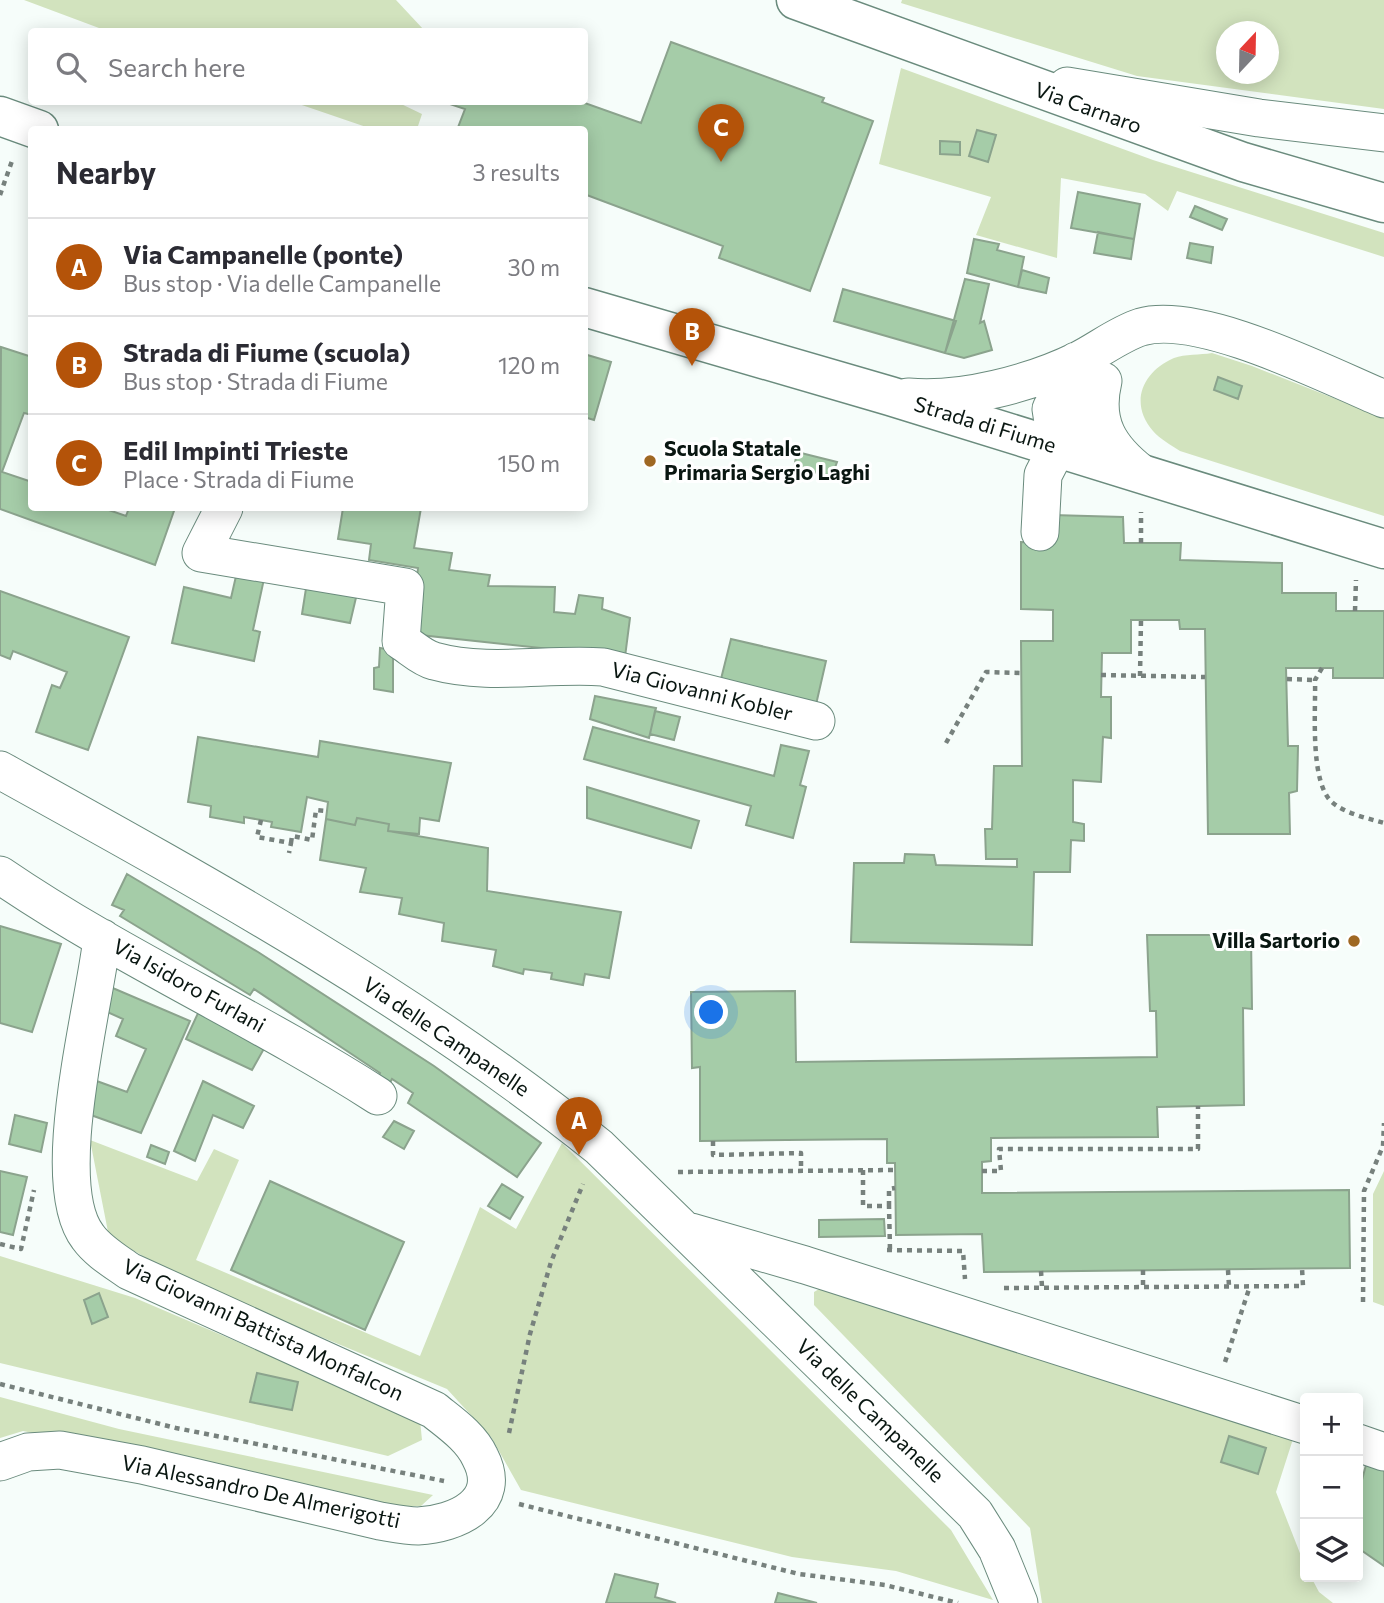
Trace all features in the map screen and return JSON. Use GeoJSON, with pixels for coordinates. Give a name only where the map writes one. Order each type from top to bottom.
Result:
{"type":"FeatureCollection","features":[{"type":"Feature","properties":{"kind":"main road","name":"Via Carnaro"},"geometry":{"type":"LineString","coordinates":[[796,0],[974,67],[1243,162],[1384,202]]}},
{"type":"Feature","properties":{"kind":"main road"},"geometry":{"type":"LineString","coordinates":[[0,116],[28,126]]}},
{"type":"Feature","properties":{"kind":"main road","name":"Strada di Fiume"},"geometry":{"type":"LineString","coordinates":[[588,308],[890,396],[1384,549]]}},
{"type":"Feature","properties":{"kind":"street"},"geometry":{"type":"LineString","coordinates":[[974,67],[1115,95],[1384,133]]}},
{"type":"Feature","properties":{"kind":"street"},"geometry":{"type":"LineString","coordinates":[[1040,532],[1043,475],[1057,448],[1051,409],[1089,373],[1116,340],[1141,327],[1175,325],[1209,331],[1384,399]]}},
{"type":"Feature","properties":{"kind":"street"},"geometry":{"type":"LineString","coordinates":[[890,396],[927,399],[970,396],[1089,373]]}},
{"type":"Feature","properties":{"kind":"street"},"geometry":{"type":"LineString","coordinates":[[1089,373],[1109,443],[1141,473]]}},
{"type":"Feature","properties":{"kind":"street","name":"Via Giovanni Kobler"},"geometry":{"type":"LineString","coordinates":[[222,511],[201,553],[405,587],[401,641],[432,661],[502,668],[571,664],[603,667],[816,721]]}},
{"type":"Feature","properties":{"kind":"street","name":"Via delle Campanelle"},"geometry":{"type":"LineString","coordinates":[[0,770],[228,897],[402,1006],[544,1103],[599,1147],[975,1514],[997,1549],[1019,1603]]}},
{"type":"Feature","properties":{"kind":"street","name":"Via Isidoro Furlani"},"geometry":{"type":"LineString","coordinates":[[0,875],[102,938],[327,1063],[378,1096]]}},
{"type":"Feature","properties":{"kind":"street","name":"Via Giovanni Battista Monfalcon"},"geometry":{"type":"LineString","coordinates":[[102,938],[84,1037],[73,1155],[73,1189],[78,1215],[87,1237],[129,1271],[435,1410],[463,1434],[480,1456],[486,1476],[484,1495]]}},
{"type":"Feature","properties":{"kind":"street"},"geometry":{"type":"LineString","coordinates":[[687,1230],[805,1265],[1300,1423]]}},
{"type":"Feature","properties":{"kind":"street"},"geometry":{"type":"LineString","coordinates":[[1363,1445],[1384,1452]]}},
{"type":"Feature","properties":{"kind":"street","name":"Via Alessandro De Almerigotti"},"geometry":{"type":"LineString","coordinates":[[0,1462],[28,1452],[60,1450],[183,1474],[380,1521],[416,1526],[443,1522],[470,1512],[484,1495]]}},
{"type":"Feature","properties":{"kind":"path"},"geometry":{"type":"LineString","coordinates":[[1140,676],[1141,620]]}},
{"type":"Feature","properties":{"kind":"path"},"geometry":{"type":"LineString","coordinates":[[1322,668],[1315,680],[1318,776],[1331,802],[1354,813],[1384,822]]}},
{"type":"Feature","properties":{"kind":"path"},"geometry":{"type":"LineString","coordinates":[[946,743],[985,672],[1021,673]]}},
{"type":"Feature","properties":{"kind":"path"},"geometry":{"type":"LineString","coordinates":[[1101,675],[1205,677]]}},
{"type":"Feature","properties":{"kind":"path"},"geometry":{"type":"LineString","coordinates":[[1287,679],[1315,680]]}},
{"type":"Feature","properties":{"kind":"path"},"geometry":{"type":"LineString","coordinates":[[289,853],[292,836],[312,840],[316,810],[327,811]]}},
{"type":"Feature","properties":{"kind":"path"},"geometry":{"type":"LineString","coordinates":[[261,820],[257,837],[291,843]]}},
{"type":"Feature","properties":{"kind":"path"},"geometry":{"type":"LineString","coordinates":[[982,1171],[1001,1171],[999,1149],[1198,1149],[1198,1106]]}},
{"type":"Feature","properties":{"kind":"path"},"geometry":{"type":"LineString","coordinates":[[1363,1301],[1364,1191],[1382,1146],[1384,1123]]}},
{"type":"Feature","properties":{"kind":"path"},"geometry":{"type":"LineString","coordinates":[[713,1141],[713,1155],[802,1153],[801,1171]]}},
{"type":"Feature","properties":{"kind":"path"},"geometry":{"type":"LineString","coordinates":[[484,1495],[510,1431],[530,1334],[551,1262],[599,1147]]}},
{"type":"Feature","properties":{"kind":"path"},"geometry":{"type":"LineString","coordinates":[[863,1170],[863,1206],[889,1206]]}},
{"type":"Feature","properties":{"kind":"path"},"geometry":{"type":"LineString","coordinates":[[628,1173],[895,1170]]}},
{"type":"Feature","properties":{"kind":"path"},"geometry":{"type":"LineString","coordinates":[[0,1244],[21,1250],[35,1184]]}},
{"type":"Feature","properties":{"kind":"path"},"geometry":{"type":"LineString","coordinates":[[895,1188],[889,1189],[890,1250],[963,1251],[966,1288]]}},
{"type":"Feature","properties":{"kind":"path"},"geometry":{"type":"LineString","coordinates":[[1002,1288],[1303,1286],[1302,1268]]}},
{"type":"Feature","properties":{"kind":"path"},"geometry":{"type":"LineString","coordinates":[[1143,1270],[1143,1287]]}},
{"type":"Feature","properties":{"kind":"path"},"geometry":{"type":"LineString","coordinates":[[1228,1270],[1229,1286]]}},
{"type":"Feature","properties":{"kind":"path"},"geometry":{"type":"LineString","coordinates":[[1041,1271],[1042,1287]]}},
{"type":"Feature","properties":{"kind":"path"},"geometry":{"type":"LineString","coordinates":[[1225,1363],[1250,1286]]}},
{"type":"Feature","properties":{"kind":"green space"},"geometry":{"type":"Polygon","coordinates":[[[24,0],[396,0],[422,28],[99,28],[24,0]]]}},
{"type":"Feature","properties":{"kind":"green space"},"geometry":{"type":"Polygon","coordinates":[[[902,0],[1384,0],[1384,109],[1137,76],[901,3],[902,0]]]}},
{"type":"Feature","properties":{"kind":"green space"},"geometry":{"type":"Polygon","coordinates":[[[901,68],[1153,160],[1384,233],[1384,257],[1177,191],[1168,211],[1145,194],[1061,178],[1057,258],[976,235],[991,197],[879,164],[901,68]]]}},
{"type":"Feature","properties":{"kind":"green space"},"geometry":{"type":"Polygon","coordinates":[[[302,105],[403,105],[422,114],[418,126],[363,126],[302,105]]]}},
{"type":"Feature","properties":{"kind":"green space"},"geometry":{"type":"Polygon","coordinates":[[[1212,353],[1384,418],[1384,516],[1180,451],[1156,434],[1142,410],[1142,389],[1147,380],[1154,371],[1174,358],[1212,353]]]}},
{"type":"Feature","properties":{"kind":"green space"},"geometry":{"type":"Polygon","coordinates":[[[90,1140],[197,1181],[214,1149],[239,1160],[196,1260],[420,1356],[480,1207],[516,1229],[562,1143],[951,1530],[993,1600],[896,1571],[792,1557],[521,1490],[491,1437],[447,1389],[195,1285],[109,1237],[90,1140]]]}},
{"type":"Feature","properties":{"kind":"green space"},"geometry":{"type":"Polygon","coordinates":[[[1384,1171],[1384,1306],[1373,1302],[1373,1194],[1384,1171]]]}},
{"type":"Feature","properties":{"kind":"green space"},"geometry":{"type":"Polygon","coordinates":[[[0,1256],[135,1298],[420,1420],[422,1440],[388,1456],[0,1363],[0,1256]]]}},
{"type":"Feature","properties":{"kind":"green space"},"geometry":{"type":"Polygon","coordinates":[[[826,1285],[1293,1439],[1276,1492],[1300,1553],[1300,1582],[1314,1582],[1319,1592],[1333,1603],[1042,1603],[1030,1528],[814,1305],[814,1292],[826,1285]]]}},
{"type":"Feature","properties":{"kind":"green space"},"geometry":{"type":"Polygon","coordinates":[[[0,1397],[119,1429],[433,1495],[421,1506],[388,1507],[23,1431],[0,1438],[0,1397]]]}},
{"type":"Feature","properties":{"kind":"building"},"geometry":{"type":"Polygon","coordinates":[[[671,42],[824,98],[822,102],[873,121],[810,291],[719,258],[723,246],[588,195],[588,126],[459,126],[465,109],[453,105],[588,104],[641,123],[671,42]]]}},
{"type":"Feature","properties":{"kind":"building"},"geometry":{"type":"Polygon","coordinates":[[[977,130],[996,135],[988,162],[969,156],[977,130]]]}},
{"type":"Feature","properties":{"kind":"building"},"geometry":{"type":"Polygon","coordinates":[[[940,141],[960,142],[960,155],[940,154],[940,141]]]}},
{"type":"Feature","properties":{"kind":"building"},"geometry":{"type":"Polygon","coordinates":[[[1078,192],[1140,204],[1134,239],[1071,228],[1078,192]]]}},
{"type":"Feature","properties":{"kind":"building"},"geometry":{"type":"Polygon","coordinates":[[[1195,206],[1227,219],[1222,230],[1190,217],[1195,206]]]}},
{"type":"Feature","properties":{"kind":"building"},"geometry":{"type":"Polygon","coordinates":[[[1098,232],[1134,239],[1131,259],[1094,253],[1098,232]]]}},
{"type":"Feature","properties":{"kind":"building"},"geometry":{"type":"Polygon","coordinates":[[[974,239],[999,244],[997,250],[1024,257],[1018,287],[967,273],[974,239]]]}},
{"type":"Feature","properties":{"kind":"building"},"geometry":{"type":"Polygon","coordinates":[[[1190,243],[1213,247],[1211,263],[1187,258],[1190,243]]]}},
{"type":"Feature","properties":{"kind":"building"},"geometry":{"type":"Polygon","coordinates":[[[1022,270],[1049,278],[1046,293],[1018,287],[1022,270]]]}},
{"type":"Feature","properties":{"kind":"building"},"geometry":{"type":"Polygon","coordinates":[[[965,279],[989,284],[980,323],[984,321],[992,350],[964,358],[945,353],[965,279]]]}},
{"type":"Feature","properties":{"kind":"building"},"geometry":{"type":"Polygon","coordinates":[[[843,289],[956,321],[945,353],[834,321],[843,289]]]}},
{"type":"Feature","properties":{"kind":"building"},"geometry":{"type":"Polygon","coordinates":[[[1,347],[28,356],[28,414],[24,413],[2,472],[28,481],[28,511],[112,511],[126,516],[128,511],[174,511],[155,565],[0,509],[1,347]]]}},
{"type":"Feature","properties":{"kind":"building"},"geometry":{"type":"Polygon","coordinates":[[[588,355],[611,362],[594,420],[588,418],[588,355]]]}},
{"type":"Feature","properties":{"kind":"building"},"geometry":{"type":"Polygon","coordinates":[[[1218,377],[1242,386],[1238,399],[1214,390],[1218,377]]]}},
{"type":"Feature","properties":{"kind":"building"},"geometry":{"type":"Polygon","coordinates":[[[797,452],[837,462],[832,476],[794,468],[797,452]]]}},
{"type":"Feature","properties":{"kind":"building"},"geometry":{"type":"Polygon","coordinates":[[[343,511],[420,511],[414,548],[452,553],[449,570],[490,575],[488,586],[555,587],[554,612],[575,614],[579,595],[603,598],[602,609],[630,618],[625,657],[411,634],[418,568],[369,560],[371,544],[338,539],[343,511]]]}},
{"type":"Feature","properties":{"kind":"building"},"geometry":{"type":"Polygon","coordinates":[[[1052,515],[1123,517],[1124,543],[1181,543],[1180,560],[1282,563],[1282,593],[1336,593],[1336,611],[1384,611],[1384,678],[1333,678],[1333,668],[1286,668],[1288,746],[1298,746],[1297,791],[1289,793],[1290,834],[1208,834],[1205,629],[1180,629],[1179,620],[1131,620],[1131,653],[1102,653],[1101,697],[1111,697],[1111,738],[1103,737],[1101,782],[1073,780],[1073,822],[1084,824],[1084,841],[1071,840],[1070,872],[1034,872],[1032,945],[851,942],[854,863],[904,863],[905,854],[934,855],[936,865],[1017,867],[1017,859],[986,859],[985,829],[992,829],[994,766],[1022,766],[1021,641],[1053,641],[1053,610],[1021,609],[1021,542],[1051,543],[1052,515]]]}},
{"type":"Feature","properties":{"kind":"building"},"geometry":{"type":"Polygon","coordinates":[[[236,576],[264,579],[253,630],[260,632],[254,661],[172,643],[184,587],[231,598],[236,576]]]}},
{"type":"Feature","properties":{"kind":"building"},"geometry":{"type":"Polygon","coordinates":[[[307,582],[358,589],[350,623],[302,614],[307,582]]]}},
{"type":"Feature","properties":{"kind":"building"},"geometry":{"type":"Polygon","coordinates":[[[0,591],[129,637],[88,750],[36,732],[52,685],[60,688],[67,672],[13,651],[10,659],[0,655],[0,591]]]}},
{"type":"Feature","properties":{"kind":"building"},"geometry":{"type":"Polygon","coordinates":[[[731,639],[826,661],[815,709],[719,687],[731,639]]]}},
{"type":"Feature","properties":{"kind":"building"},"geometry":{"type":"Polygon","coordinates":[[[380,648],[393,650],[393,692],[374,689],[374,668],[379,667],[380,648]]]}},
{"type":"Feature","properties":{"kind":"building"},"geometry":{"type":"Polygon","coordinates":[[[595,696],[656,708],[649,738],[590,719],[595,696]]]}},
{"type":"Feature","properties":{"kind":"building"},"geometry":{"type":"Polygon","coordinates":[[[655,711],[680,717],[674,740],[650,734],[655,711]]]}},
{"type":"Feature","properties":{"kind":"building"},"geometry":{"type":"Polygon","coordinates":[[[593,727],[774,776],[781,745],[809,751],[800,785],[806,787],[793,838],[746,825],[751,806],[584,759],[593,727]]]}},
{"type":"Feature","properties":{"kind":"building"},"geometry":{"type":"Polygon","coordinates":[[[198,737],[318,757],[320,741],[451,763],[439,821],[420,818],[419,834],[388,831],[389,824],[357,818],[355,825],[326,819],[328,802],[307,797],[301,832],[271,827],[272,822],[244,817],[244,823],[210,817],[211,806],[188,802],[198,737]]]}},
{"type":"Feature","properties":{"kind":"building"},"geometry":{"type":"Polygon","coordinates":[[[587,787],[699,821],[691,848],[587,818],[587,787]]]}},
{"type":"Feature","properties":{"kind":"building"},"geometry":{"type":"Polygon","coordinates":[[[357,818],[389,824],[388,831],[488,848],[487,891],[621,912],[609,978],[585,974],[583,985],[551,979],[552,973],[524,969],[523,974],[493,966],[496,950],[442,941],[444,923],[399,914],[402,898],[360,892],[366,868],[320,860],[326,819],[355,825],[357,818]]]}},
{"type":"Feature","properties":{"kind":"building"},"geometry":{"type":"Polygon","coordinates":[[[127,874],[258,952],[434,1066],[541,1143],[517,1177],[408,1103],[413,1093],[392,1079],[387,1088],[376,1081],[380,1073],[254,989],[250,995],[120,916],[124,910],[112,905],[127,874]]]}},
{"type":"Feature","properties":{"kind":"building"},"geometry":{"type":"Polygon","coordinates":[[[0,926],[61,944],[32,1032],[0,1023],[0,926]]]}},
{"type":"Feature","properties":{"kind":"building"},"geometry":{"type":"Polygon","coordinates":[[[1147,935],[1251,935],[1252,1009],[1243,1008],[1244,1105],[1157,1107],[1158,1137],[991,1138],[991,1161],[982,1162],[982,1193],[1349,1190],[1350,1268],[984,1272],[982,1234],[896,1235],[895,1163],[887,1163],[887,1139],[700,1141],[700,1067],[692,1068],[691,992],[795,991],[796,1062],[1157,1057],[1156,1011],[1150,1011],[1147,935]]]}},
{"type":"Feature","properties":{"kind":"building"},"geometry":{"type":"Polygon","coordinates":[[[108,986],[190,1021],[141,1133],[88,1114],[91,1079],[127,1092],[146,1049],[116,1036],[123,1019],[96,1007],[108,986]]]}},
{"type":"Feature","properties":{"kind":"building"},"geometry":{"type":"Polygon","coordinates":[[[199,1011],[266,1045],[252,1070],[186,1039],[199,1011]]]}},
{"type":"Feature","properties":{"kind":"building"},"geometry":{"type":"Polygon","coordinates":[[[203,1081],[254,1106],[243,1128],[213,1115],[195,1161],[174,1151],[203,1081]]]}},
{"type":"Feature","properties":{"kind":"building"},"geometry":{"type":"Polygon","coordinates":[[[15,1115],[47,1123],[41,1152],[9,1144],[15,1115]]]}},
{"type":"Feature","properties":{"kind":"building"},"geometry":{"type":"Polygon","coordinates":[[[394,1121],[414,1131],[404,1149],[383,1137],[394,1121]]]}},
{"type":"Feature","properties":{"kind":"building"},"geometry":{"type":"Polygon","coordinates":[[[151,1145],[169,1152],[165,1164],[147,1157],[151,1145]]]}},
{"type":"Feature","properties":{"kind":"building"},"geometry":{"type":"Polygon","coordinates":[[[0,1171],[27,1177],[13,1235],[0,1232],[0,1171]]]}},
{"type":"Feature","properties":{"kind":"building"},"geometry":{"type":"Polygon","coordinates":[[[270,1181],[404,1242],[365,1330],[231,1270],[270,1181]]]}},
{"type":"Feature","properties":{"kind":"building"},"geometry":{"type":"Polygon","coordinates":[[[502,1184],[523,1197],[510,1219],[488,1206],[502,1184]]]}},
{"type":"Feature","properties":{"kind":"building"},"geometry":{"type":"Polygon","coordinates":[[[884,1219],[885,1236],[819,1237],[819,1220],[884,1219]]]}},
{"type":"Feature","properties":{"kind":"building"},"geometry":{"type":"Polygon","coordinates":[[[99,1293],[108,1317],[92,1324],[84,1300],[99,1293]]]}},
{"type":"Feature","properties":{"kind":"building"},"geometry":{"type":"Polygon","coordinates":[[[257,1373],[298,1382],[292,1410],[250,1402],[257,1373]]]}},
{"type":"Feature","properties":{"kind":"building"},"geometry":{"type":"Polygon","coordinates":[[[1229,1436],[1266,1448],[1258,1474],[1221,1462],[1229,1436]]]}},
{"type":"Feature","properties":{"kind":"building"},"geometry":{"type":"Polygon","coordinates":[[[1367,1461],[1384,1467],[1384,1566],[1363,1551],[1363,1476],[1367,1461]]]}},
{"type":"Feature","properties":{"kind":"building"},"geometry":{"type":"Polygon","coordinates":[[[615,1574],[658,1584],[655,1597],[676,1603],[606,1603],[615,1574]]]}},
{"type":"Feature","properties":{"kind":"building"},"geometry":{"type":"Polygon","coordinates":[[[778,1593],[817,1603],[775,1603],[778,1593]]]}},
{"type":"Feature","properties":{"kind":"place","name":"Edil Impinti Trieste"},"geometry":{"type":"Point","coordinates":[721,162]}},
{"type":"Feature","properties":{"kind":"place","name":"Strada di Fiume (scuola)"},"geometry":{"type":"Point","coordinates":[692,366]}},
{"type":"Feature","properties":{"kind":"place","name":"Scuola Statale Primaria Sergio Laghi"},"geometry":{"type":"Point","coordinates":[650,461]}},
{"type":"Feature","properties":{"kind":"place","name":"Villa Sartorio"},"geometry":{"type":"Point","coordinates":[1354,941]}},
{"type":"Feature","properties":{"kind":"place","name":"Via Campanelle (ponte)"},"geometry":{"type":"Point","coordinates":[579,1155]}}]}
